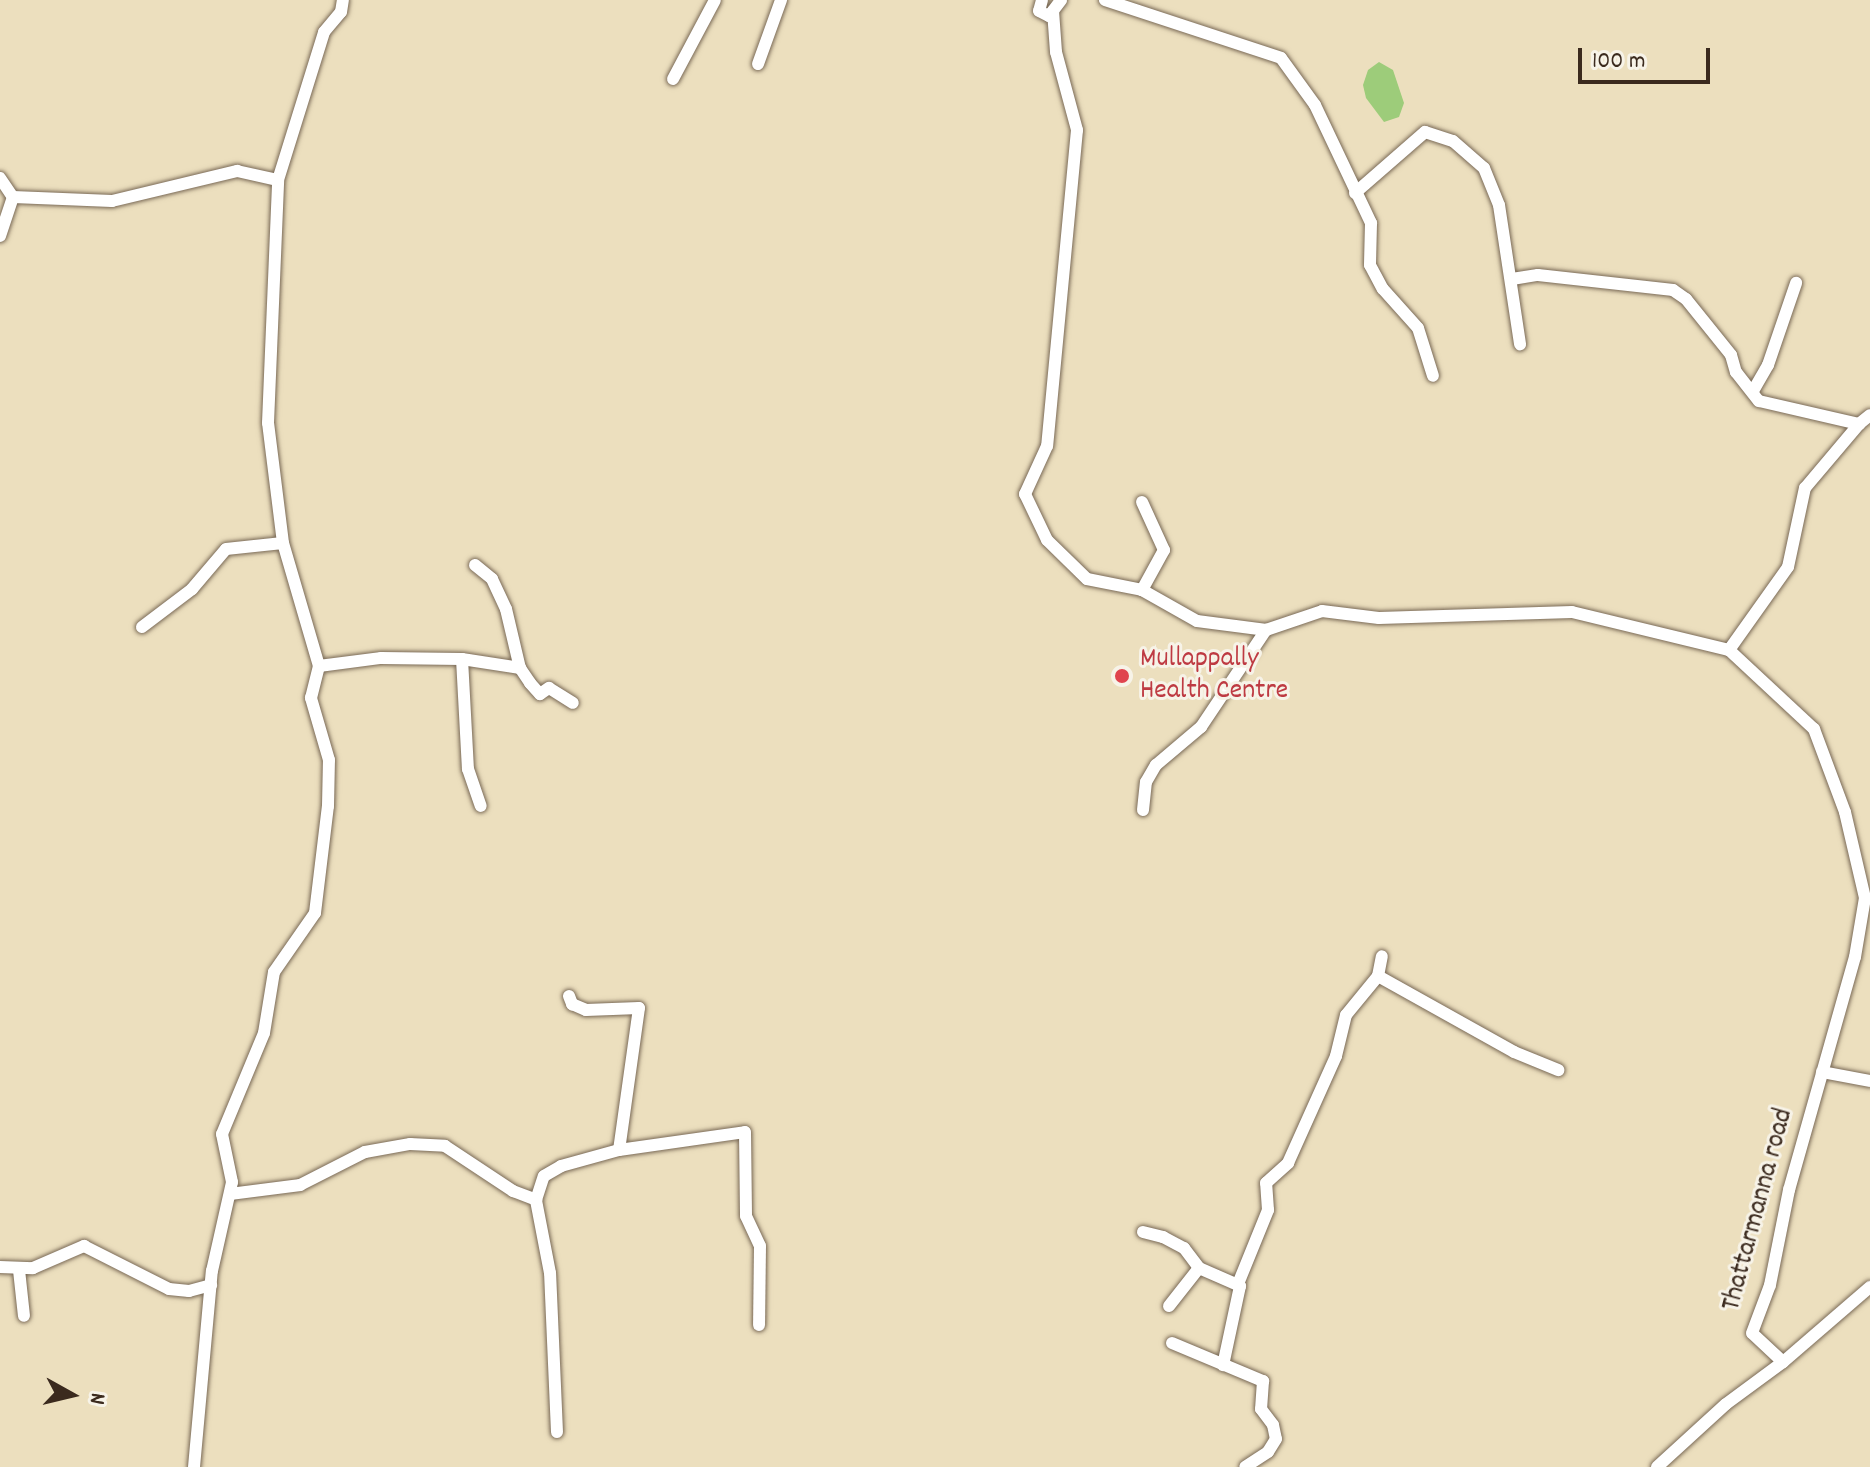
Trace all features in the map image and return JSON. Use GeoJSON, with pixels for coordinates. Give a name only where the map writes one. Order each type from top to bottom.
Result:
{"type":"FeatureCollection","features":[{"type":"Feature","properties":{"kind":"street"},"geometry":{"type":"LineString","coordinates":[[194,1467],[211,1285],[232,1175],[223,1149],[227,1119],[264,1033],[274,972],[307,927],[316,903],[329,760],[319,736],[312,680],[319,666],[283,543],[268,423],[278,180],[324,32],[341,12],[343,0]]}},
{"type":"Feature","properties":{"kind":"street"},"geometry":{"type":"LineString","coordinates":[[673,79],[715,0]]}},
{"type":"Feature","properties":{"kind":"street"},"geometry":{"type":"LineString","coordinates":[[758,64],[781,0]]}},
{"type":"Feature","properties":{"kind":"street"},"geometry":{"type":"LineString","coordinates":[[1042,0],[1039,11],[1049,16],[1057,5]]}},
{"type":"Feature","properties":{"kind":"street"},"geometry":{"type":"LineString","coordinates":[[1105,0],[1281,58],[1315,105],[1371,223],[1375,242],[1370,265],[1383,289],[1418,328],[1433,376]]}},
{"type":"Feature","properties":{"kind":"street"},"geometry":{"type":"LineString","coordinates":[[1057,5],[1056,52],[1077,130],[1047,446],[1025,494],[1047,540],[1087,579],[1142,590],[1197,621],[1266,630],[1322,611],[1379,618],[1572,612],[1729,650],[1788,567],[1805,488],[1870,415]]}},
{"type":"Feature","properties":{"kind":"street"},"geometry":{"type":"LineString","coordinates":[[1355,193],[1418,135],[1436,134],[1453,141],[1484,168],[1494,185],[1512,279],[1512,313],[1520,344]]}},
{"type":"Feature","properties":{"kind":"street"},"geometry":{"type":"LineString","coordinates":[[13,197],[112,201],[237,171],[278,180]]}},
{"type":"Feature","properties":{"kind":"street"},"geometry":{"type":"LineString","coordinates":[[0,178],[13,197]]}},
{"type":"Feature","properties":{"kind":"street"},"geometry":{"type":"LineString","coordinates":[[0,236],[13,197]]}},
{"type":"Feature","properties":{"kind":"street"},"geometry":{"type":"LineString","coordinates":[[1512,279],[1538,275],[1673,290],[1686,299],[1768,407],[1859,424]]}},
{"type":"Feature","properties":{"kind":"street"},"geometry":{"type":"LineString","coordinates":[[1753,391],[1768,365],[1796,283]]}},
{"type":"Feature","properties":{"kind":"street"},"geometry":{"type":"LineString","coordinates":[[1142,502],[1164,550],[1142,590]]}},
{"type":"Feature","properties":{"kind":"street"},"geometry":{"type":"LineString","coordinates":[[142,627],[192,589],[226,549],[283,543]]}},
{"type":"Feature","properties":{"kind":"street"},"geometry":{"type":"LineString","coordinates":[[475,565],[492,579],[506,609],[520,668],[540,694],[549,688],[573,703]]}},
{"type":"Feature","properties":{"kind":"street"},"geometry":{"type":"LineString","coordinates":[[1143,810],[1146,782],[1156,765],[1201,727],[1266,630]]}},
{"type":"Feature","properties":{"kind":"street","name":"Thattarmanna road"},"geometry":{"type":"LineString","coordinates":[[1729,650],[1814,729],[1845,812],[1865,898],[1855,957],[1789,1190],[1770,1285],[1752,1333],[1783,1362]]}},
{"type":"Feature","properties":{"kind":"street"},"geometry":{"type":"LineString","coordinates":[[319,666],[381,658],[462,659],[520,668]]}},
{"type":"Feature","properties":{"kind":"street"},"geometry":{"type":"LineString","coordinates":[[462,659],[468,769],[481,806]]}},
{"type":"Feature","properties":{"kind":"street"},"geometry":{"type":"LineString","coordinates":[[1223,1365],[1238,1284],[1268,1210],[1266,1183],[1288,1163],[1336,1056],[1346,1015],[1378,976],[1382,956]]}},
{"type":"Feature","properties":{"kind":"street"},"geometry":{"type":"LineString","coordinates":[[1378,976],[1514,1052],[1558,1070]]}},
{"type":"Feature","properties":{"kind":"street"},"geometry":{"type":"LineString","coordinates":[[569,996],[572,1004],[586,1010],[639,1008],[619,1150]]}},
{"type":"Feature","properties":{"kind":"street"},"geometry":{"type":"LineString","coordinates":[[1822,1072],[1870,1081]]}},
{"type":"Feature","properties":{"kind":"street"},"geometry":{"type":"LineString","coordinates":[[557,1432],[550,1273],[536,1200],[544,1176],[619,1150],[745,1132],[746,1216],[760,1246],[759,1325]]}},
{"type":"Feature","properties":{"kind":"street"},"geometry":{"type":"LineString","coordinates":[[230,1194],[300,1185],[365,1152],[410,1144],[445,1146],[513,1191],[536,1200]]}},
{"type":"Feature","properties":{"kind":"street"},"geometry":{"type":"LineString","coordinates":[[1143,1232],[1184,1248],[1199,1268],[1238,1284]]}},
{"type":"Feature","properties":{"kind":"street"},"geometry":{"type":"LineString","coordinates":[[0,1267],[19,1270],[84,1246],[169,1289],[189,1291],[211,1285]]}},
{"type":"Feature","properties":{"kind":"street"},"geometry":{"type":"LineString","coordinates":[[1169,1306],[1199,1268]]}},
{"type":"Feature","properties":{"kind":"street"},"geometry":{"type":"LineString","coordinates":[[19,1270],[24,1316]]}},
{"type":"Feature","properties":{"kind":"street"},"geometry":{"type":"LineString","coordinates":[[1657,1467],[1726,1404],[1783,1362],[1870,1287]]}},
{"type":"Feature","properties":{"kind":"street"},"geometry":{"type":"LineString","coordinates":[[1172,1343],[1263,1381],[1261,1409],[1275,1432],[1268,1452],[1245,1467]]}},
{"type":"Feature","properties":{"kind":"green space"},"geometry":{"type":"Polygon","coordinates":[[[1379,62],[1393,70],[1404,103],[1399,117],[1384,122],[1366,98],[1363,85],[1368,70],[1379,62]]]}},
{"type":"Feature","properties":{"kind":"place","name":"Mullappally Health Centre"},"geometry":{"type":"Point","coordinates":[1122,676]}}]}
